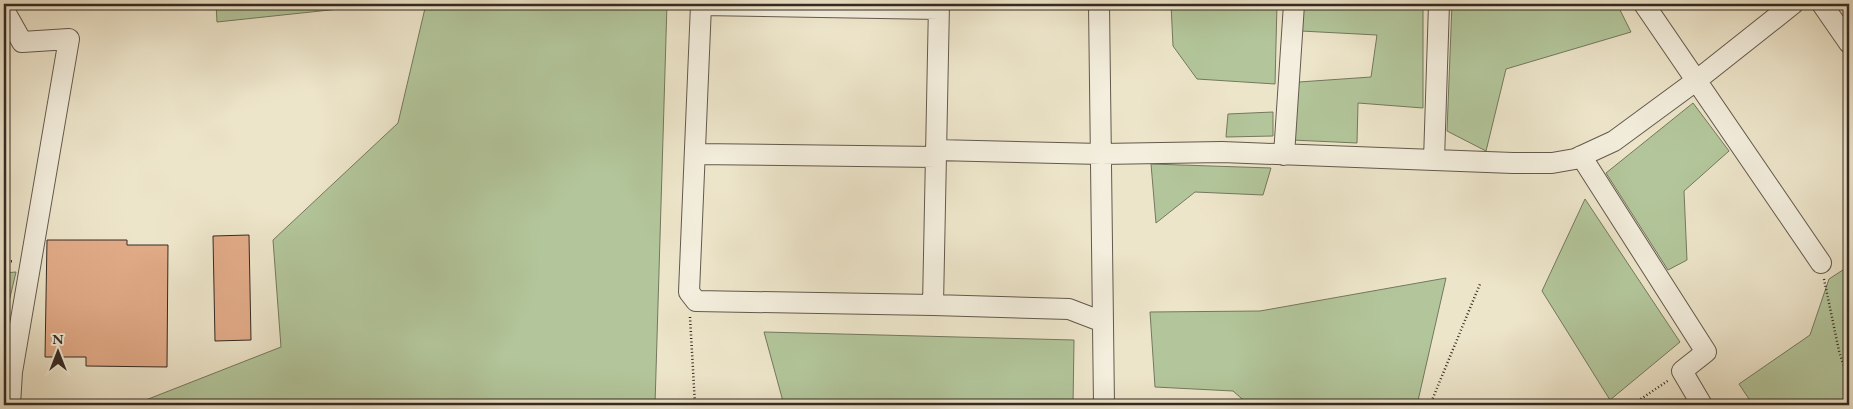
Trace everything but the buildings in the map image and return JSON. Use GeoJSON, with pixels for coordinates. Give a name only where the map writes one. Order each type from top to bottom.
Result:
{"type":"FeatureCollection","features":[{"type":"Feature","properties":{"kind":"street"},"geometry":{"type":"LineString","coordinates":[[1099,4],[1104,405]]}},
{"type":"Feature","properties":{"kind":"street"},"geometry":{"type":"LineString","coordinates":[[1284,155],[1294,4]]}},
{"type":"Feature","properties":{"kind":"street"},"geometry":{"type":"LineString","coordinates":[[1434,160],[1439,4]]}},
{"type":"Feature","properties":{"kind":"street"},"geometry":{"type":"LineString","coordinates":[[1644,4],[1821,263]]}},
{"type":"Feature","properties":{"kind":"street"},"geometry":{"type":"LineString","coordinates":[[695,154],[1101,154],[1222,152],[1552,163],[1581,156],[1614,141],[1697,80],[1793,4]]}},
{"type":"Feature","properties":{"kind":"street"},"geometry":{"type":"LineString","coordinates":[[1822,4],[1849,43]]}},
{"type":"Feature","properties":{"kind":"street"},"geometry":{"type":"LineString","coordinates":[[933,305],[939,6],[701,5],[689,292],[696,301],[1069,308],[1103,322]]}},
{"type":"Feature","properties":{"kind":"street"},"geometry":{"type":"LineString","coordinates":[[4,10],[22,42],[69,39],[12,372],[10,405]]}},
{"type":"Feature","properties":{"kind":"street"},"geometry":{"type":"LineString","coordinates":[[1581,156],[1706,352],[1682,371],[1702,405]]}},
{"type":"Feature","properties":{"kind":"path"},"geometry":{"type":"LineString","coordinates":[[1821,263],[1839,351],[1849,382]]}},
{"type":"Feature","properties":{"kind":"path"},"geometry":{"type":"LineString","coordinates":[[1430,405],[1480,284]]}},
{"type":"Feature","properties":{"kind":"path"},"geometry":{"type":"LineString","coordinates":[[689,292],[695,405]]}},
{"type":"Feature","properties":{"kind":"path"},"geometry":{"type":"LineString","coordinates":[[1632,405],[1682,371]]}},
{"type":"Feature","properties":{"kind":"green space"},"geometry":{"type":"Polygon","coordinates":[[[216,4],[386,4],[217,22],[216,4]]]}},
{"type":"Feature","properties":{"kind":"green space"},"geometry":{"type":"Polygon","coordinates":[[[426,4],[667,4],[655,405],[133,405],[281,347],[273,240],[398,123],[426,4]]]}},
{"type":"Feature","properties":{"kind":"green space"},"geometry":{"type":"Polygon","coordinates":[[[1171,4],[1277,4],[1275,84],[1197,79],[1173,46],[1171,4]]]}},
{"type":"Feature","properties":{"kind":"green space"},"geometry":{"type":"Polygon","coordinates":[[[1303,4],[1423,4],[1423,108],[1358,103],[1357,143],[1292,140],[1299,82],[1371,77],[1377,35],[1301,31],[1303,4]]]}},
{"type":"Feature","properties":{"kind":"green space"},"geometry":{"type":"Polygon","coordinates":[[[1452,4],[1617,4],[1631,32],[1506,69],[1486,151],[1447,131],[1452,4]]]}},
{"type":"Feature","properties":{"kind":"green space"},"geometry":{"type":"Polygon","coordinates":[[[1693,103],[1729,151],[1684,191],[1687,260],[1668,270],[1606,173],[1693,103]]]}},
{"type":"Feature","properties":{"kind":"green space"},"geometry":{"type":"Polygon","coordinates":[[[1273,112],[1273,136],[1226,137],[1228,114],[1273,112]]]}},
{"type":"Feature","properties":{"kind":"green space"},"geometry":{"type":"Polygon","coordinates":[[[1151,164],[1271,168],[1263,195],[1195,192],[1156,223],[1151,164]]]}},
{"type":"Feature","properties":{"kind":"green space"},"geometry":{"type":"Polygon","coordinates":[[[1585,199],[1680,342],[1610,400],[1542,291],[1585,199]]]}},
{"type":"Feature","properties":{"kind":"green space"},"geometry":{"type":"Polygon","coordinates":[[[1849,266],[1849,404],[1753,405],[1739,384],[1810,335],[1829,279],[1849,266]]]}},
{"type":"Feature","properties":{"kind":"green space"},"geometry":{"type":"Polygon","coordinates":[[[16,272],[4,323],[4,273],[16,272]]]}},
{"type":"Feature","properties":{"kind":"green space"},"geometry":{"type":"Polygon","coordinates":[[[1446,278],[1417,405],[1249,405],[1233,391],[1155,387],[1150,312],[1260,311],[1446,278]]]}},
{"type":"Feature","properties":{"kind":"green space"},"geometry":{"type":"Polygon","coordinates":[[[764,332],[1074,340],[1073,405],[784,405],[764,332]]]}}]}
